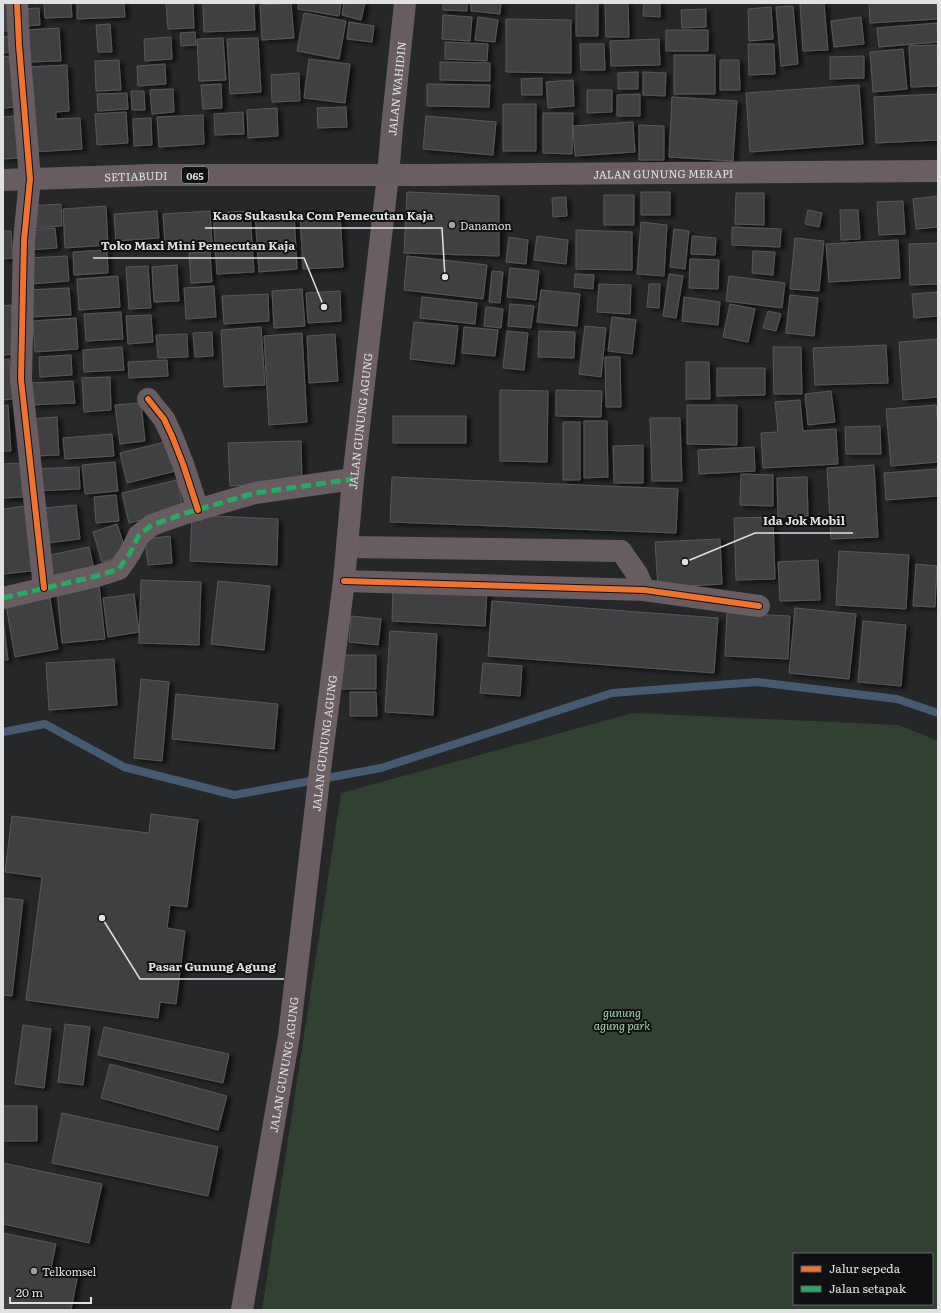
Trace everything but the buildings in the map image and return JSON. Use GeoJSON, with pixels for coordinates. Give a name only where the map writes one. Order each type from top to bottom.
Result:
{"type":"FeatureCollection","features":[{"type":"Feature","properties":{"kind":"main road","name":"JALAN GUNUNG MERAPI"},"geometry":{"type":"LineString","coordinates":[[388,175],[938,172]]}},
{"type":"Feature","properties":{"kind":"main road","name":"JALAN GUNUNG AGUNG"},"geometry":{"type":"LineString","coordinates":[[242,1310],[289,1036],[348,547],[353,479],[388,175]]}},
{"type":"Feature","properties":{"kind":"street"},"geometry":{"type":"LineString","coordinates":[[18,3],[19,45],[30,180],[24,240],[21,378],[44,588]]}},
{"type":"Feature","properties":{"kind":"street","name":"JALAN WAHIDIN"},"geometry":{"type":"LineString","coordinates":[[388,175],[405,3]]}},
{"type":"Feature","properties":{"kind":"street","name":"SETIABUDI"},"geometry":{"type":"LineString","coordinates":[[3,180],[152,175],[388,175]]}},
{"type":"Feature","properties":{"kind":"street"},"geometry":{"type":"LineString","coordinates":[[148,399],[164,419],[172,436],[198,510]]}},
{"type":"Feature","properties":{"kind":"street"},"geometry":{"type":"LineString","coordinates":[[3,598],[97,576],[119,569],[130,553],[139,535],[152,525],[255,494],[353,479]]}},
{"type":"Feature","properties":{"kind":"street"},"geometry":{"type":"LineString","coordinates":[[348,547],[621,551],[637,574],[644,590]]}},
{"type":"Feature","properties":{"kind":"street"},"geometry":{"type":"LineString","coordinates":[[344,581],[644,590],[759,606]]}},
{"type":"Feature","properties":{"kind":"green space","name":"gunung agung park"},"geometry":{"type":"Polygon","coordinates":[[[633,713],[899,725],[938,741],[938,1310],[262,1310],[341,793],[633,713]]]}},
{"type":"Feature","properties":{"kind":"waterway"},"geometry":{"type":"LineString","coordinates":[[3,732],[45,724],[124,767],[234,795],[381,768],[612,693],[757,682],[897,699],[938,713]]}},
{"type":"Feature","properties":{"kind":"marked path"},"geometry":{"type":"LineString","coordinates":[[3,598],[97,576],[119,569],[130,553],[139,535],[152,525],[186,513],[255,493],[353,479]]}},
{"type":"Feature","properties":{"kind":"cycle path"},"geometry":{"type":"LineString","coordinates":[[17,3],[30,179],[24,240],[21,379],[44,588]]}},
{"type":"Feature","properties":{"kind":"cycle path"},"geometry":{"type":"LineString","coordinates":[[148,399],[164,419],[172,436],[198,510]]}},
{"type":"Feature","properties":{"kind":"cycle path"},"geometry":{"type":"LineString","coordinates":[[344,581],[644,590],[759,606]]}},
{"type":"Feature","properties":{"kind":"place","name":"Danamon"},"geometry":{"type":"Point","coordinates":[452,225]}},
{"type":"Feature","properties":{"kind":"place","name":"Kaos Sukasuka Com Pemecutan Kaja"},"geometry":{"type":"Point","coordinates":[445,277]}},
{"type":"Feature","properties":{"kind":"place","name":"Toko Maxi Mini Pemecutan Kaja"},"geometry":{"type":"Point","coordinates":[324,307]}},
{"type":"Feature","properties":{"kind":"place","name":"Ida Jok Mobil"},"geometry":{"type":"Point","coordinates":[685,562]}},
{"type":"Feature","properties":{"kind":"place","name":"Pasar Gunung Agung"},"geometry":{"type":"Point","coordinates":[102,918]}},
{"type":"Feature","properties":{"kind":"place","name":"Telkomsel"},"geometry":{"type":"Point","coordinates":[34,1271]}}]}
